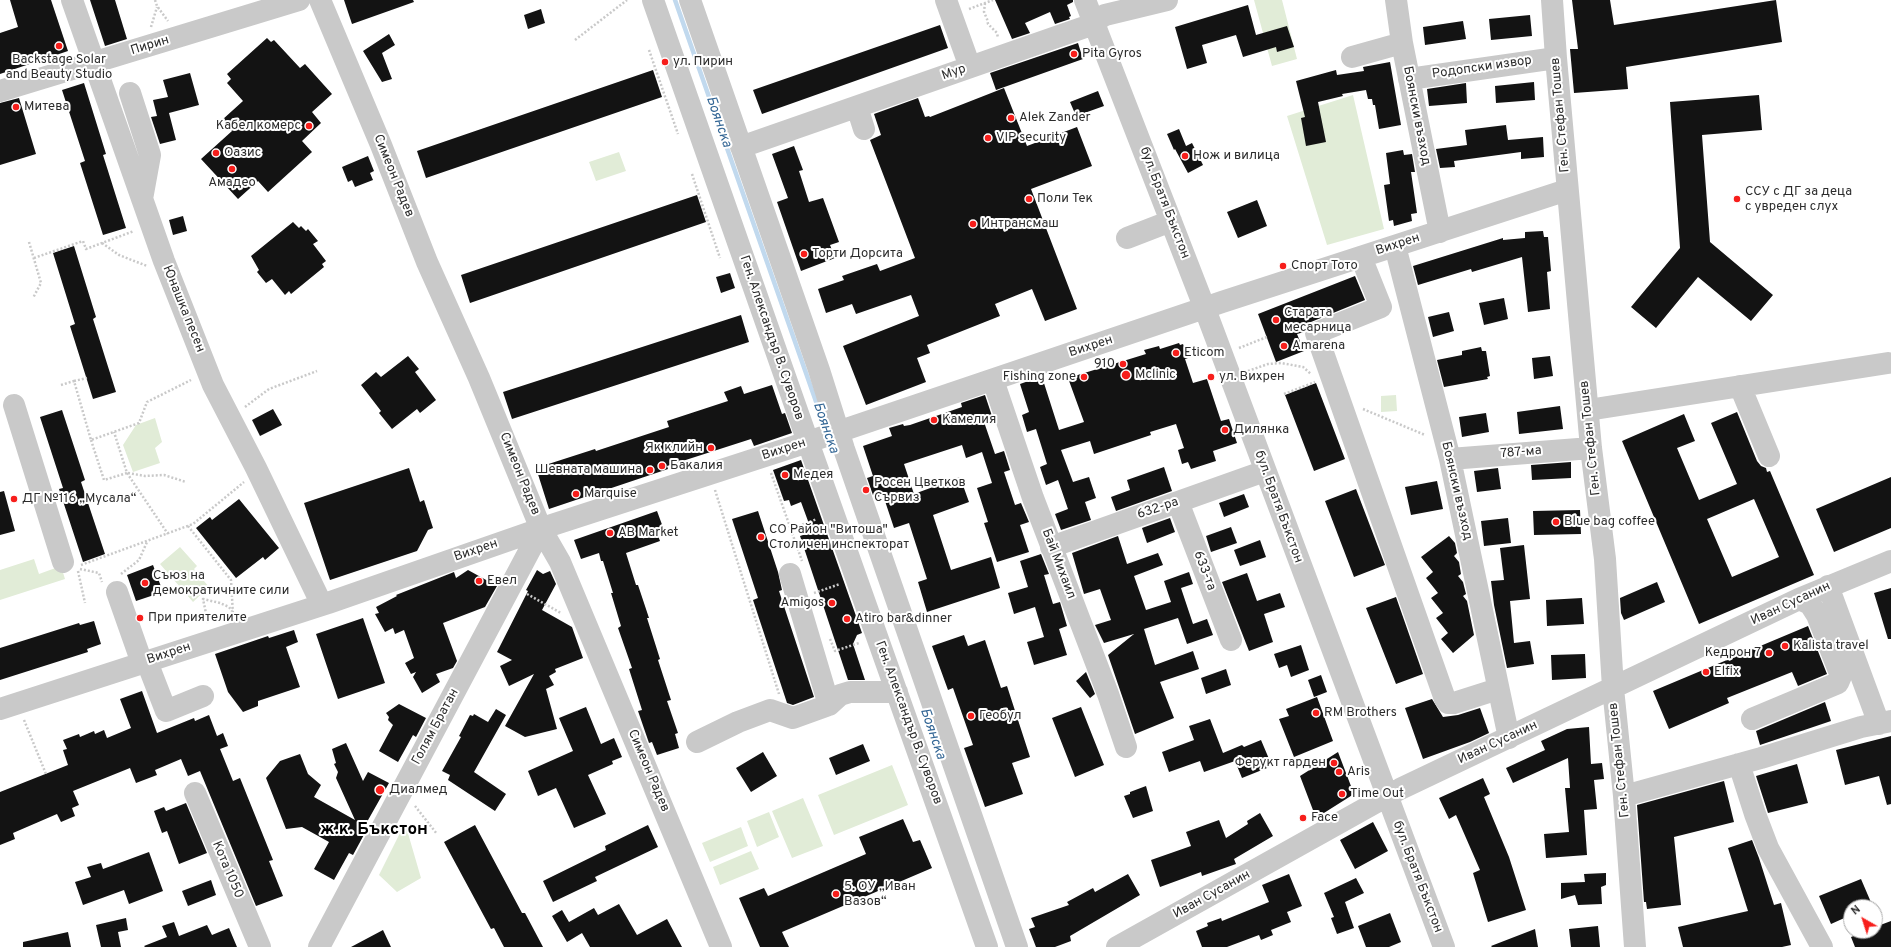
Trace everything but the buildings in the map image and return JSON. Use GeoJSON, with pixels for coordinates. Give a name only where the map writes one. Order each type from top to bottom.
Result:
{"type":"FeatureCollection","features":[{"type":"Feature","properties":{"kind":"street","name":"Юнашка песен"},"geometry":{"type":"LineString","coordinates":[[72,0],[164,261],[208,372],[322,605]]}},
{"type":"Feature","properties":{"kind":"street","name":"Пирин"},"geometry":{"type":"LineString","coordinates":[[0,91],[299,0]]}},
{"type":"Feature","properties":{"kind":"street","name":"Симеон Радев"},"geometry":{"type":"LineString","coordinates":[[320,0],[381,145],[427,262],[479,378],[541,529],[560,562],[721,947]]}},
{"type":"Feature","properties":{"kind":"street","name":"Ген. Александър В. Суворов"},"geometry":{"type":"LineString","coordinates":[[653,0],[987,947]]}},
{"type":"Feature","properties":{"kind":"street"},"geometry":{"type":"LineString","coordinates":[[690,0],[1017,947]]}},
{"type":"Feature","properties":{"kind":"street","name":"бул. Братя Бъкстон"},"geometry":{"type":"LineString","coordinates":[[1085,0],[1205,309],[1444,947]]}},
{"type":"Feature","properties":{"kind":"street","name":"Мур"},"geometry":{"type":"LineString","coordinates":[[741,147],[1002,56],[1093,22],[1105,15],[1168,0]]}},
{"type":"Feature","properties":{"kind":"street","name":"Боянски възход"},"geometry":{"type":"LineString","coordinates":[[1396,0],[1402,43],[1440,232]]}},
{"type":"Feature","properties":{"kind":"street","name":"Ген. Стефан Тошев"},"geometry":{"type":"LineString","coordinates":[[1552,0],[1567,190],[1591,448],[1604,559],[1613,688],[1624,796],[1635,947]]}},
{"type":"Feature","properties":{"kind":"street"},"geometry":{"type":"LineString","coordinates":[[948,6],[970,67]]}},
{"type":"Feature","properties":{"kind":"street"},"geometry":{"type":"LineString","coordinates":[[1352,56],[1402,43]]}},
{"type":"Feature","properties":{"kind":"street","name":"Родопски извор"},"geometry":{"type":"LineString","coordinates":[[1409,79],[1556,58]]}},
{"type":"Feature","properties":{"kind":"street"},"geometry":{"type":"LineString","coordinates":[[130,93],[150,155],[142,200]]}},
{"type":"Feature","properties":{"kind":"street"},"geometry":{"type":"LineString","coordinates":[[857,107],[864,129]]}},
{"type":"Feature","properties":{"kind":"street","name":"Вихрен"},"geometry":{"type":"LineString","coordinates":[[0,709],[322,605],[541,529],[808,442],[838,430],[1567,190]]}},
{"type":"Feature","properties":{"kind":"street"},"geometry":{"type":"LineString","coordinates":[[1127,238],[1171,221]]}},
{"type":"Feature","properties":{"kind":"street","name":"Боянски възход"},"geometry":{"type":"LineString","coordinates":[[1395,246],[1448,451],[1509,738]]}},
{"type":"Feature","properties":{"kind":"street"},"geometry":{"type":"LineString","coordinates":[[1361,257],[1380,307],[1316,333],[1445,699],[1448,703],[1454,703],[1498,689]]}},
{"type":"Feature","properties":{"kind":"street"},"geometry":{"type":"LineString","coordinates":[[1588,410],[1888,363]]}},
{"type":"Feature","properties":{"kind":"street","name":"Бай Михаил"},"geometry":{"type":"LineString","coordinates":[[993,380],[1051,547],[1108,694],[1126,747]]}},
{"type":"Feature","properties":{"kind":"street"},"geometry":{"type":"LineString","coordinates":[[1740,386],[1769,456]]}},
{"type":"Feature","properties":{"kind":"street"},"geometry":{"type":"LineString","coordinates":[[14,405],[72,566]]}},
{"type":"Feature","properties":{"kind":"street","name":"787-ма"},"geometry":{"type":"LineString","coordinates":[[1448,451],[1591,448]]}},
{"type":"Feature","properties":{"kind":"street","name":"632-ра"},"geometry":{"type":"LineString","coordinates":[[1051,547],[1265,470]]}},
{"type":"Feature","properties":{"kind":"street","name":"633-та"},"geometry":{"type":"LineString","coordinates":[[1178,502],[1231,640]]}},
{"type":"Feature","properties":{"kind":"street","name":"Голям Братан"},"geometry":{"type":"LineString","coordinates":[[319,947],[541,529]]}},
{"type":"Feature","properties":{"kind":"street","name":"Иван Сусанин"},"geometry":{"type":"LineString","coordinates":[[1117,947],[1387,797],[1799,599],[1891,561]]}},
{"type":"Feature","properties":{"kind":"street"},"geometry":{"type":"LineString","coordinates":[[790,574],[829,706]]}},
{"type":"Feature","properties":{"kind":"street"},"geometry":{"type":"LineString","coordinates":[[1624,796],[1885,722],[1828,586]]}},
{"type":"Feature","properties":{"kind":"street"},"geometry":{"type":"LineString","coordinates":[[110,588],[166,711],[203,696]]}},
{"type":"Feature","properties":{"kind":"street"},"geometry":{"type":"LineString","coordinates":[[1752,719],[1838,683],[1841,676],[1817,615],[1810,604],[1799,599]]}},
{"type":"Feature","properties":{"kind":"street"},"geometry":{"type":"LineString","coordinates":[[697,742],[738,722],[770,710],[794,718],[829,706],[840,695],[850,692],[897,692]]}},
{"type":"Feature","properties":{"kind":"street"},"geometry":{"type":"LineString","coordinates":[[1739,764],[1760,827],[1772,855],[1822,947]]}},
{"type":"Feature","properties":{"kind":"street","name":"Кота 1050"},"geometry":{"type":"LineString","coordinates":[[195,793],[260,947]]}},
{"type":"Feature","properties":{"kind":"path"},"geometry":{"type":"LineString","coordinates":[[155,0],[157,6],[179,37]]}},
{"type":"Feature","properties":{"kind":"path"},"geometry":{"type":"LineString","coordinates":[[575,40],[627,0]]}},
{"type":"Feature","properties":{"kind":"path"},"geometry":{"type":"LineString","coordinates":[[948,6],[956,14],[993,0]]}},
{"type":"Feature","properties":{"kind":"path"},"geometry":{"type":"LineString","coordinates":[[985,3],[986,19],[988,24],[997,34],[1002,56]]}},
{"type":"Feature","properties":{"kind":"path"},"geometry":{"type":"LineString","coordinates":[[649,50],[678,134]]}},
{"type":"Feature","properties":{"kind":"path"},"geometry":{"type":"LineString","coordinates":[[692,174],[720,258]]}},
{"type":"Feature","properties":{"kind":"path"},"geometry":{"type":"LineString","coordinates":[[34,258],[83,241],[86,249],[136,230]]}},
{"type":"Feature","properties":{"kind":"path"},"geometry":{"type":"LineString","coordinates":[[29,242],[41,283],[33,298]]}},
{"type":"Feature","properties":{"kind":"path"},"geometry":{"type":"LineString","coordinates":[[102,243],[119,255],[146,266]]}},
{"type":"Feature","properties":{"kind":"path"},"geometry":{"type":"LineString","coordinates":[[1239,348],[1266,337]]}},
{"type":"Feature","properties":{"kind":"path"},"geometry":{"type":"LineString","coordinates":[[1251,370],[1268,364],[1281,363],[1303,367]]}},
{"type":"Feature","properties":{"kind":"path"},"geometry":{"type":"LineString","coordinates":[[230,418],[269,389],[317,371]]}},
{"type":"Feature","properties":{"kind":"path"},"geometry":{"type":"LineString","coordinates":[[91,440],[139,423],[148,402],[208,372]]}},
{"type":"Feature","properties":{"kind":"path"},"geometry":{"type":"LineString","coordinates":[[61,385],[87,378]]}},
{"type":"Feature","properties":{"kind":"path"},"geometry":{"type":"LineString","coordinates":[[74,381],[104,480],[127,473],[145,476],[164,475],[186,482]]}},
{"type":"Feature","properties":{"kind":"path"},"geometry":{"type":"LineString","coordinates":[[1284,394],[1319,381]]}},
{"type":"Feature","properties":{"kind":"path"},"geometry":{"type":"LineString","coordinates":[[1340,400],[1448,451]]}},
{"type":"Feature","properties":{"kind":"path"},"geometry":{"type":"LineString","coordinates":[[114,432],[127,473],[168,534]]}},
{"type":"Feature","properties":{"kind":"path"},"geometry":{"type":"LineString","coordinates":[[72,566],[147,542],[193,524],[257,470]]}},
{"type":"Feature","properties":{"kind":"path"},"geometry":{"type":"LineString","coordinates":[[709,473],[781,700]]}},
{"type":"Feature","properties":{"kind":"path"},"geometry":{"type":"LineString","coordinates":[[791,529],[833,513]]}},
{"type":"Feature","properties":{"kind":"path"},"geometry":{"type":"LineString","coordinates":[[188,526],[231,580],[232,611],[229,607],[220,603],[203,599],[213,640]]}},
{"type":"Feature","properties":{"kind":"path"},"geometry":{"type":"LineString","coordinates":[[124,572],[139,560],[147,542]]}},
{"type":"Feature","properties":{"kind":"path"},"geometry":{"type":"LineString","coordinates":[[72,566],[98,573],[110,588]]}},
{"type":"Feature","properties":{"kind":"path"},"geometry":{"type":"LineString","coordinates":[[79,578],[85,603]]}},
{"type":"Feature","properties":{"kind":"path"},"geometry":{"type":"LineString","coordinates":[[814,593],[856,578]]}},
{"type":"Feature","properties":{"kind":"path"},"geometry":{"type":"LineString","coordinates":[[527,594],[567,616]]}},
{"type":"Feature","properties":{"kind":"path"},"geometry":{"type":"LineString","coordinates":[[24,721],[46,774]]}},
{"type":"Feature","properties":{"kind":"path"},"geometry":{"type":"LineString","coordinates":[[415,806],[437,834]]}},
{"type":"Feature","properties":{"kind":"green space"},"geometry":{"type":"Polygon","coordinates":[[[1254,0],[1282,0],[1297,59],[1272,66],[1254,0]]]}},
{"type":"Feature","properties":{"kind":"green space"},"geometry":{"type":"Polygon","coordinates":[[[1353,95],[1384,229],[1327,245],[1287,116],[1353,95]]]}},
{"type":"Feature","properties":{"kind":"green space"},"geometry":{"type":"Polygon","coordinates":[[[619,152],[626,171],[596,181],[589,162],[619,152]]]}},
{"type":"Feature","properties":{"kind":"green space"},"geometry":{"type":"Polygon","coordinates":[[[1396,395],[1397,411],[1381,412],[1381,396],[1396,395]]]}},
{"type":"Feature","properties":{"kind":"green space"},"geometry":{"type":"Polygon","coordinates":[[[155,418],[162,442],[155,448],[160,463],[133,472],[123,445],[136,425],[155,418]]]}},
{"type":"Feature","properties":{"kind":"green space"},"geometry":{"type":"Polygon","coordinates":[[[180,547],[197,566],[194,569],[209,587],[193,602],[160,564],[180,547]]]}},
{"type":"Feature","properties":{"kind":"green space"},"geometry":{"type":"Polygon","coordinates":[[[34,559],[39,574],[61,566],[65,579],[0,600],[0,570],[34,559]]]}},
{"type":"Feature","properties":{"kind":"green space"},"geometry":{"type":"Polygon","coordinates":[[[892,765],[908,805],[834,835],[818,795],[892,765]]]}},
{"type":"Feature","properties":{"kind":"green space"},"geometry":{"type":"Polygon","coordinates":[[[803,798],[823,846],[792,858],[772,811],[803,798]]]}},
{"type":"Feature","properties":{"kind":"green space"},"geometry":{"type":"Polygon","coordinates":[[[769,812],[779,837],[757,847],[747,821],[769,812]]]}},
{"type":"Feature","properties":{"kind":"green space"},"geometry":{"type":"Polygon","coordinates":[[[405,823],[421,878],[397,892],[379,875],[405,823]]]}},
{"type":"Feature","properties":{"kind":"green space"},"geometry":{"type":"Polygon","coordinates":[[[741,827],[748,846],[710,862],[702,843],[741,827]]]}},
{"type":"Feature","properties":{"kind":"green space"},"geometry":{"type":"Polygon","coordinates":[[[751,851],[759,869],[720,885],[713,867],[751,851]]]}},
{"type":"Feature","properties":{"kind":"waterway","name":"Боянска"},"geometry":{"type":"LineString","coordinates":[[675,0],[826,430]]}},
{"type":"Feature","properties":{"kind":"place","name":"Backstage Solar and Beauty Studio"},"geometry":{"type":"Point","coordinates":[59,46]}},
{"type":"Feature","properties":{"kind":"place","name":"Pita Gyros"},"geometry":{"type":"Point","coordinates":[1074,54]}},
{"type":"Feature","properties":{"kind":"place","name":"ул. Пирин"},"geometry":{"type":"Point","coordinates":[665,62]}},
{"type":"Feature","properties":{"kind":"place","name":"Митева"},"geometry":{"type":"Point","coordinates":[16,107]}},
{"type":"Feature","properties":{"kind":"place","name":"Alek Zander"},"geometry":{"type":"Point","coordinates":[1011,118]}},
{"type":"Feature","properties":{"kind":"place","name":"Кабел комерс"},"geometry":{"type":"Point","coordinates":[309,126]}},
{"type":"Feature","properties":{"kind":"place","name":"VIP security"},"geometry":{"type":"Point","coordinates":[988,138]}},
{"type":"Feature","properties":{"kind":"place","name":"Оазис"},"geometry":{"type":"Point","coordinates":[216,153]}},
{"type":"Feature","properties":{"kind":"place","name":"Нож и вилица"},"geometry":{"type":"Point","coordinates":[1185,156]}},
{"type":"Feature","properties":{"kind":"place","name":"Амадео"},"geometry":{"type":"Point","coordinates":[232,169]}},
{"type":"Feature","properties":{"kind":"place","name":"Поли Тек"},"geometry":{"type":"Point","coordinates":[1029,199]}},
{"type":"Feature","properties":{"kind":"place","name":"ССУ с ДГ за деца с увреден слух"},"geometry":{"type":"Point","coordinates":[1737,199]}},
{"type":"Feature","properties":{"kind":"place","name":"Интрансмаш"},"geometry":{"type":"Point","coordinates":[973,224]}},
{"type":"Feature","properties":{"kind":"place","name":"Торти Дорсита"},"geometry":{"type":"Point","coordinates":[804,254]}},
{"type":"Feature","properties":{"kind":"place","name":"Спорт Тото"},"geometry":{"type":"Point","coordinates":[1283,266]}},
{"type":"Feature","properties":{"kind":"place","name":"Старата месарница"},"geometry":{"type":"Point","coordinates":[1276,320]}},
{"type":"Feature","properties":{"kind":"place","name":"Amarena"},"geometry":{"type":"Point","coordinates":[1284,346]}},
{"type":"Feature","properties":{"kind":"place","name":"Eticom"},"geometry":{"type":"Point","coordinates":[1176,353]}},
{"type":"Feature","properties":{"kind":"place","name":"910"},"geometry":{"type":"Point","coordinates":[1123,364]}},
{"type":"Feature","properties":{"kind":"place","name":"Mclinic"},"geometry":{"type":"Point","coordinates":[1126,375]}},
{"type":"Feature","properties":{"kind":"place","name":"Fishing zone"},"geometry":{"type":"Point","coordinates":[1084,377]}},
{"type":"Feature","properties":{"kind":"place","name":"ул. Вихрен"},"geometry":{"type":"Point","coordinates":[1211,377]}},
{"type":"Feature","properties":{"kind":"place","name":"Камелия"},"geometry":{"type":"Point","coordinates":[934,420]}},
{"type":"Feature","properties":{"kind":"place","name":"Дилянка"},"geometry":{"type":"Point","coordinates":[1225,430]}},
{"type":"Feature","properties":{"kind":"place","name":"Як клийн"},"geometry":{"type":"Point","coordinates":[711,448]}},
{"type":"Feature","properties":{"kind":"place","name":"Бакалия"},"geometry":{"type":"Point","coordinates":[662,466]}},
{"type":"Feature","properties":{"kind":"place","name":"Шевната машина"},"geometry":{"type":"Point","coordinates":[650,470]}},
{"type":"Feature","properties":{"kind":"place","name":"Медея"},"geometry":{"type":"Point","coordinates":[785,475]}},
{"type":"Feature","properties":{"kind":"place","name":"Росен Цветков Сървиз"},"geometry":{"type":"Point","coordinates":[866,490]}},
{"type":"Feature","properties":{"kind":"place","name":"Marquise"},"geometry":{"type":"Point","coordinates":[576,494]}},
{"type":"Feature","properties":{"kind":"place","name":"ДГ №116 „Мусала“"},"geometry":{"type":"Point","coordinates":[14,499]}},
{"type":"Feature","properties":{"kind":"place","name":"Blue bag coffee"},"geometry":{"type":"Point","coordinates":[1556,522]}},
{"type":"Feature","properties":{"kind":"place","name":"AB Market"},"geometry":{"type":"Point","coordinates":[610,533]}},
{"type":"Feature","properties":{"kind":"place","name":"СО Район \"Витоша\" Столичен инспекторат"},"geometry":{"type":"Point","coordinates":[761,537]}},
{"type":"Feature","properties":{"kind":"place","name":"Евел"},"geometry":{"type":"Point","coordinates":[479,581]}},
{"type":"Feature","properties":{"kind":"place","name":"Съюз на демократичните сили"},"geometry":{"type":"Point","coordinates":[145,583]}},
{"type":"Feature","properties":{"kind":"place","name":"Amigos"},"geometry":{"type":"Point","coordinates":[832,603]}},
{"type":"Feature","properties":{"kind":"place","name":"При приятелите"},"geometry":{"type":"Point","coordinates":[140,618]}},
{"type":"Feature","properties":{"kind":"place","name":"Atiro bar&dinner"},"geometry":{"type":"Point","coordinates":[847,619]}},
{"type":"Feature","properties":{"kind":"place","name":"Kalista travel"},"geometry":{"type":"Point","coordinates":[1785,646]}},
{"type":"Feature","properties":{"kind":"place","name":"Кедрон 7"},"geometry":{"type":"Point","coordinates":[1769,653]}},
{"type":"Feature","properties":{"kind":"place","name":"Elfix"},"geometry":{"type":"Point","coordinates":[1706,672]}},
{"type":"Feature","properties":{"kind":"place","name":"RM Brothers"},"geometry":{"type":"Point","coordinates":[1316,713]}},
{"type":"Feature","properties":{"kind":"place","name":"Геобул"},"geometry":{"type":"Point","coordinates":[971,716]}},
{"type":"Feature","properties":{"kind":"place","name":"Ферукт гарден"},"geometry":{"type":"Point","coordinates":[1334,763]}},
{"type":"Feature","properties":{"kind":"place","name":"Aris"},"geometry":{"type":"Point","coordinates":[1339,772]}},
{"type":"Feature","properties":{"kind":"place","name":"Диалмед"},"geometry":{"type":"Point","coordinates":[380,790]}},
{"type":"Feature","properties":{"kind":"place","name":"Time Out"},"geometry":{"type":"Point","coordinates":[1342,794]}},
{"type":"Feature","properties":{"kind":"place","name":"Face"},"geometry":{"type":"Point","coordinates":[1303,818]}},
{"type":"Feature","properties":{"kind":"place","name":"5. ОУ „Иван Вазов“"},"geometry":{"type":"Point","coordinates":[836,894]}},
{"type":"Feature","properties":{"kind":"district","name":"ж.к. Бъкстон"},"geometry":{"type":"Point","coordinates":[374,831]}}]}
